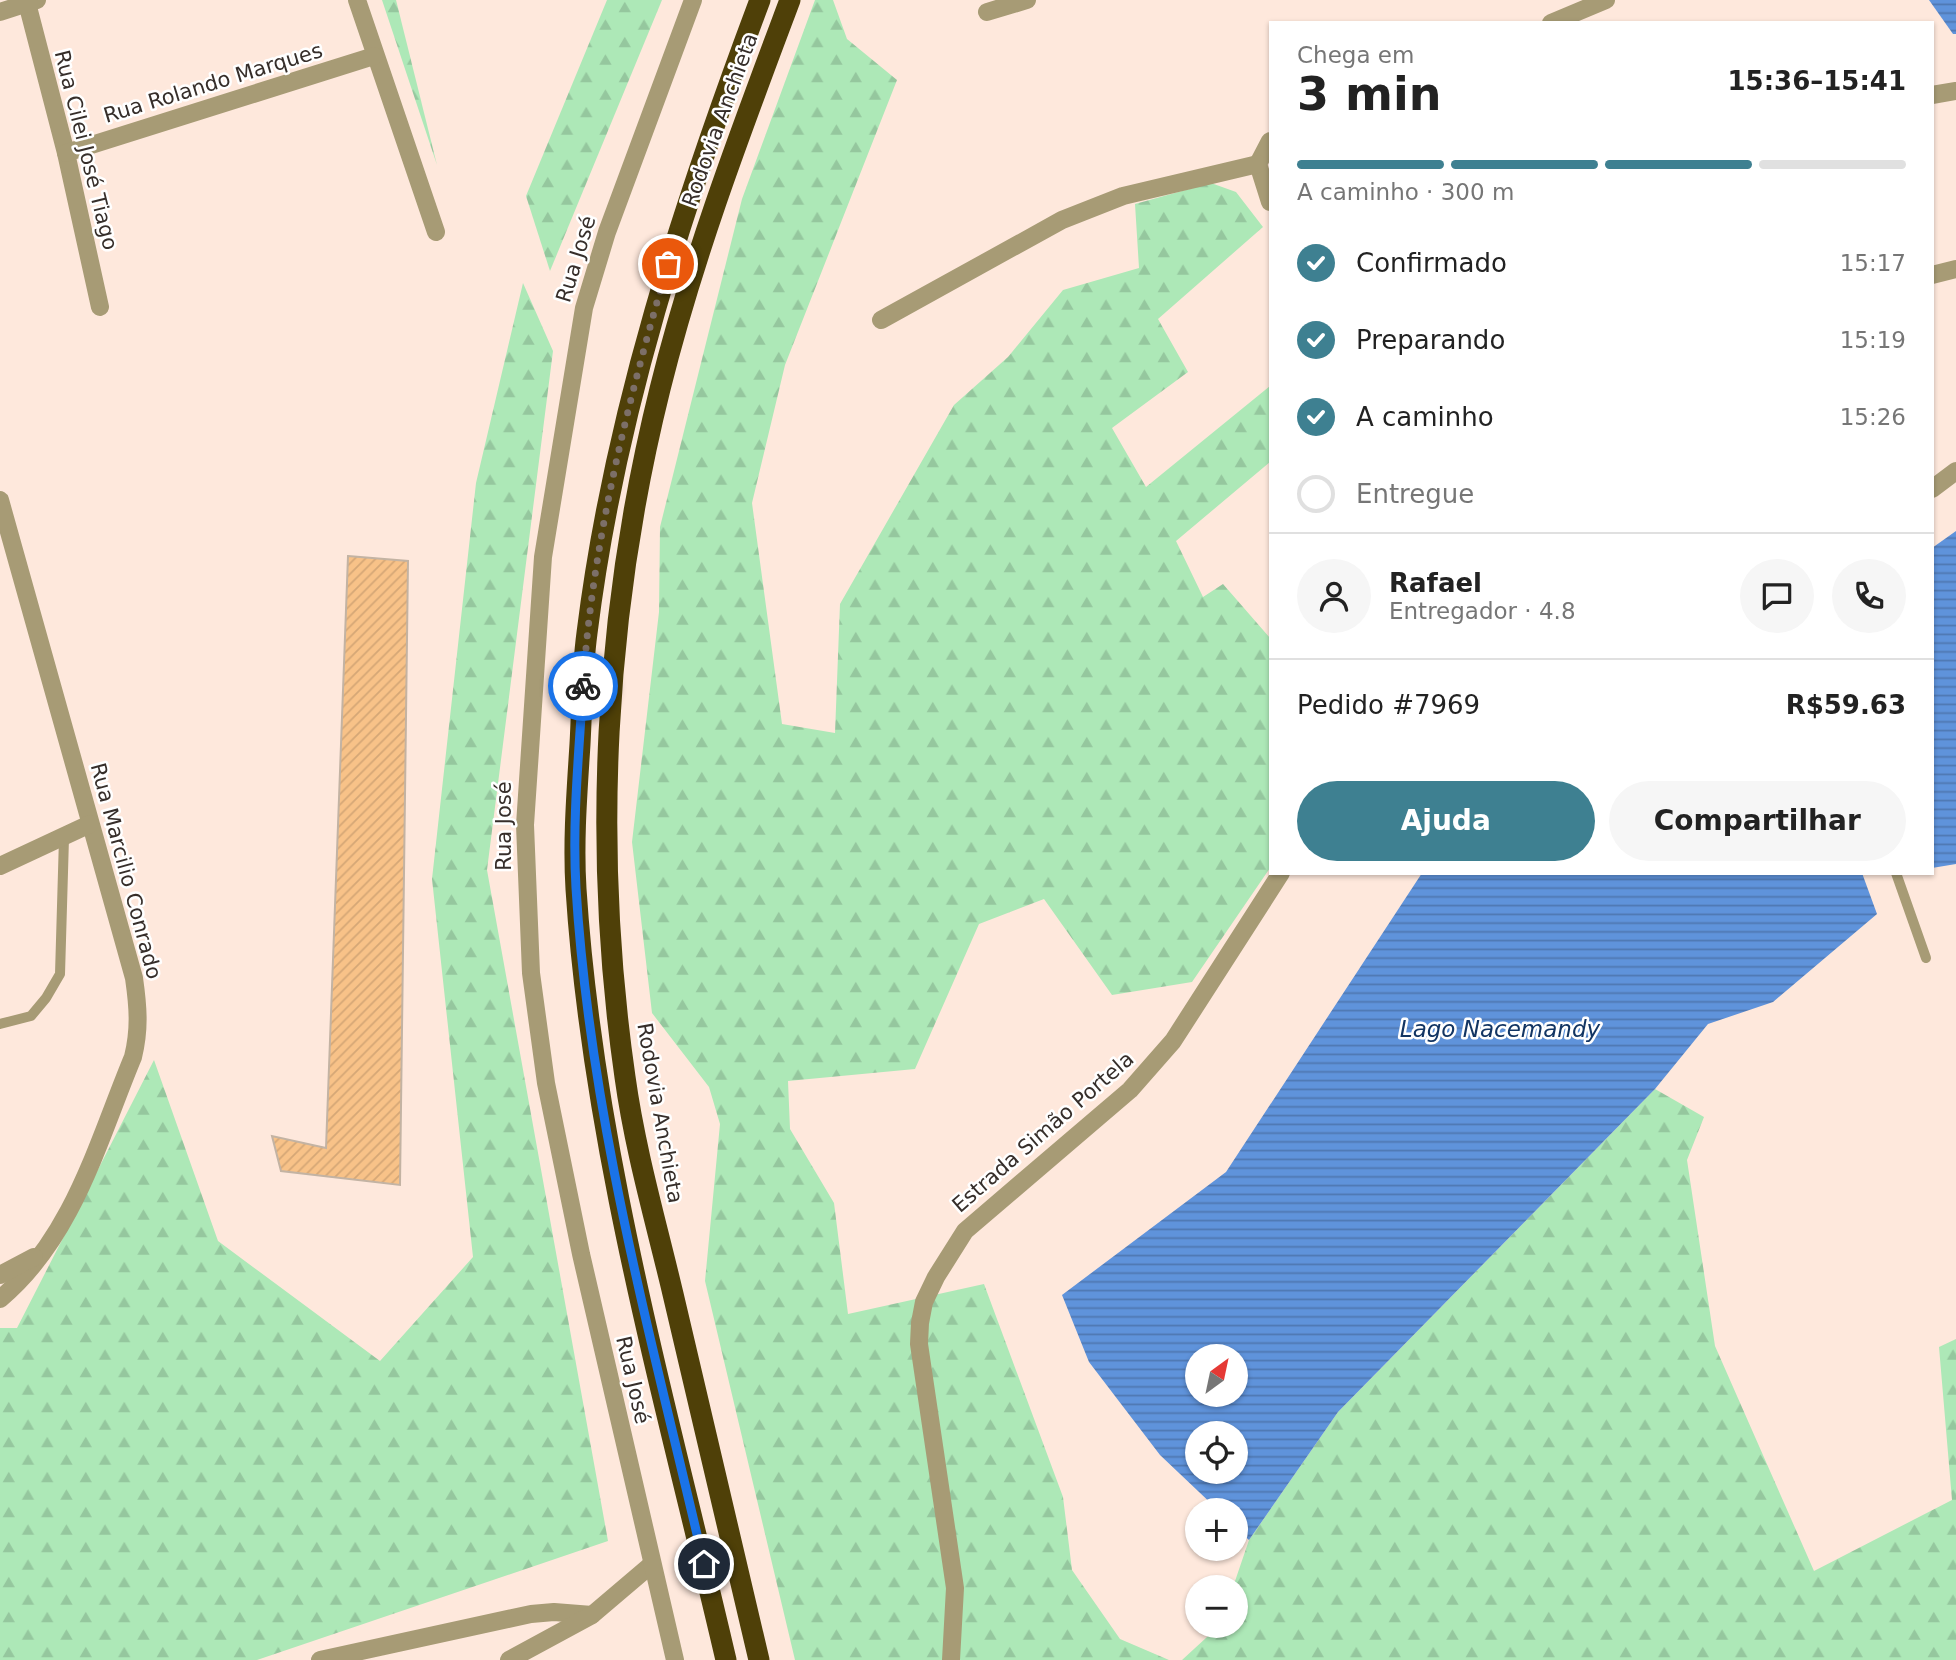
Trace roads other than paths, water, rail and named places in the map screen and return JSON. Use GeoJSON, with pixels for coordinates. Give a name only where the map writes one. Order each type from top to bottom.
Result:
{"type":"FeatureCollection","features":[{"type":"Feature","properties":{"kind":"highway"},"geometry":{"type":"LineString","coordinates":[[729,83],[750,0]]}},
{"type":"Feature","properties":{"kind":"highway","name":"Rodovia Anchieta"},"geometry":{"type":"LineString","coordinates":[[726,1660],[615,1182],[598,1088],[576,886],[576,821],[586,638],[602,530],[655,307],[729,83],[760,0]]}},
{"type":"Feature","properties":{"kind":"highway","name":"Rodovia Anchieta"},"geometry":{"type":"LineString","coordinates":[[759,1660],[642,1164],[625,1080],[615,987],[605,828],[615,641],[630,534],[660,389],[708,224],[790,0]]}},
{"type":"Feature","properties":{"kind":"street"},"geometry":{"type":"LineString","coordinates":[[357,0],[436,232]]}},
{"type":"Feature","properties":{"kind":"street","name":"Rua José"},"geometry":{"type":"LineString","coordinates":[[674,1660],[581,1254],[547,1083],[531,973],[525,825],[543,557],[584,307],[607,232],[692,0]]}},
{"type":"Feature","properties":{"kind":"street"},"geometry":{"type":"LineString","coordinates":[[987,12],[1027,0]]}},
{"type":"Feature","properties":{"kind":"street"},"geometry":{"type":"LineString","coordinates":[[1555,21],[1606,0]]}},
{"type":"Feature","properties":{"kind":"street"},"geometry":{"type":"LineString","coordinates":[[0,12],[32,2]]}},
{"type":"Feature","properties":{"kind":"street","name":"Rua Cilei José Tiago"},"geometry":{"type":"LineString","coordinates":[[32,2],[100,307]]}},
{"type":"Feature","properties":{"kind":"street","name":"Rua Rolando Marques"},"geometry":{"type":"LineString","coordinates":[[66,153],[374,56]]}},
{"type":"Feature","properties":{"kind":"street"},"geometry":{"type":"LineString","coordinates":[[1934,95],[1956,91]]}},
{"type":"Feature","properties":{"kind":"street"},"geometry":{"type":"LineString","coordinates":[[881,320],[1092,206],[1258,164],[1269,143]]}},
{"type":"Feature","properties":{"kind":"street"},"geometry":{"type":"LineString","coordinates":[[1258,164],[1269,193]]}},
{"type":"Feature","properties":{"kind":"street"},"geometry":{"type":"LineString","coordinates":[[1934,274],[1956,269]]}},
{"type":"Feature","properties":{"kind":"street"},"geometry":{"type":"LineString","coordinates":[[1934,488],[1956,471]]}},
{"type":"Feature","properties":{"kind":"street","name":"Rua Marcilio Conrado"},"geometry":{"type":"LineString","coordinates":[[0,500],[134,978],[139,1007],[138,1034],[133,1057],[68,1216],[49,1245],[15,1286],[0,1298]]}},
{"type":"Feature","properties":{"kind":"street"},"geometry":{"type":"LineString","coordinates":[[0,866],[90,824]]}},
{"type":"Feature","properties":{"kind":"street","name":"Estrada Simão Portela"},"geometry":{"type":"LineString","coordinates":[[951,1660],[955,1588],[919,1344],[924,1302],[951,1250],[965,1231],[1130,1090],[1153,1066],[1173,1041],[1280,875]]}},
{"type":"Feature","properties":{"kind":"street"},"geometry":{"type":"LineString","coordinates":[[0,1275],[32,1258],[49,1245]]}},
{"type":"Feature","properties":{"kind":"street"},"geometry":{"type":"LineString","coordinates":[[509,1660],[592,1615],[652,1564]]}},
{"type":"Feature","properties":{"kind":"street"},"geometry":{"type":"LineString","coordinates":[[320,1660],[531,1614],[554,1612],[592,1615]]}},
{"type":"Feature","properties":{"kind":"lane"},"geometry":{"type":"LineString","coordinates":[[0,1024],[31,1016],[46,998],[60,974],[64,838]]}},
{"type":"Feature","properties":{"kind":"lane"},"geometry":{"type":"LineString","coordinates":[[1897,875],[1926,958]]}},
{"type":"Feature","properties":{"kind":"water"},"geometry":{"type":"Polygon","coordinates":[[[1929,0],[1956,0],[1956,34],[1953,34],[1929,0]]]}},
{"type":"Feature","properties":{"kind":"water"},"geometry":{"type":"Polygon","coordinates":[[[1956,531],[1956,864],[1934,868],[1934,547],[1956,531]]]}},
{"type":"Feature","properties":{"kind":"water","name":"Lago Nacemandy"},"geometry":{"type":"Polygon","coordinates":[[[1421,875],[1863,875],[1877,914],[1773,1002],[1708,1024],[1655,1089],[1338,1412],[1249,1540],[1248,1498],[1205,1498],[1191,1484],[1248,1484],[1248,1421],[1185,1421],[1185,1479],[1160,1455],[1089,1362],[1062,1295],[1226,1172],[1421,875]]]}}]}
